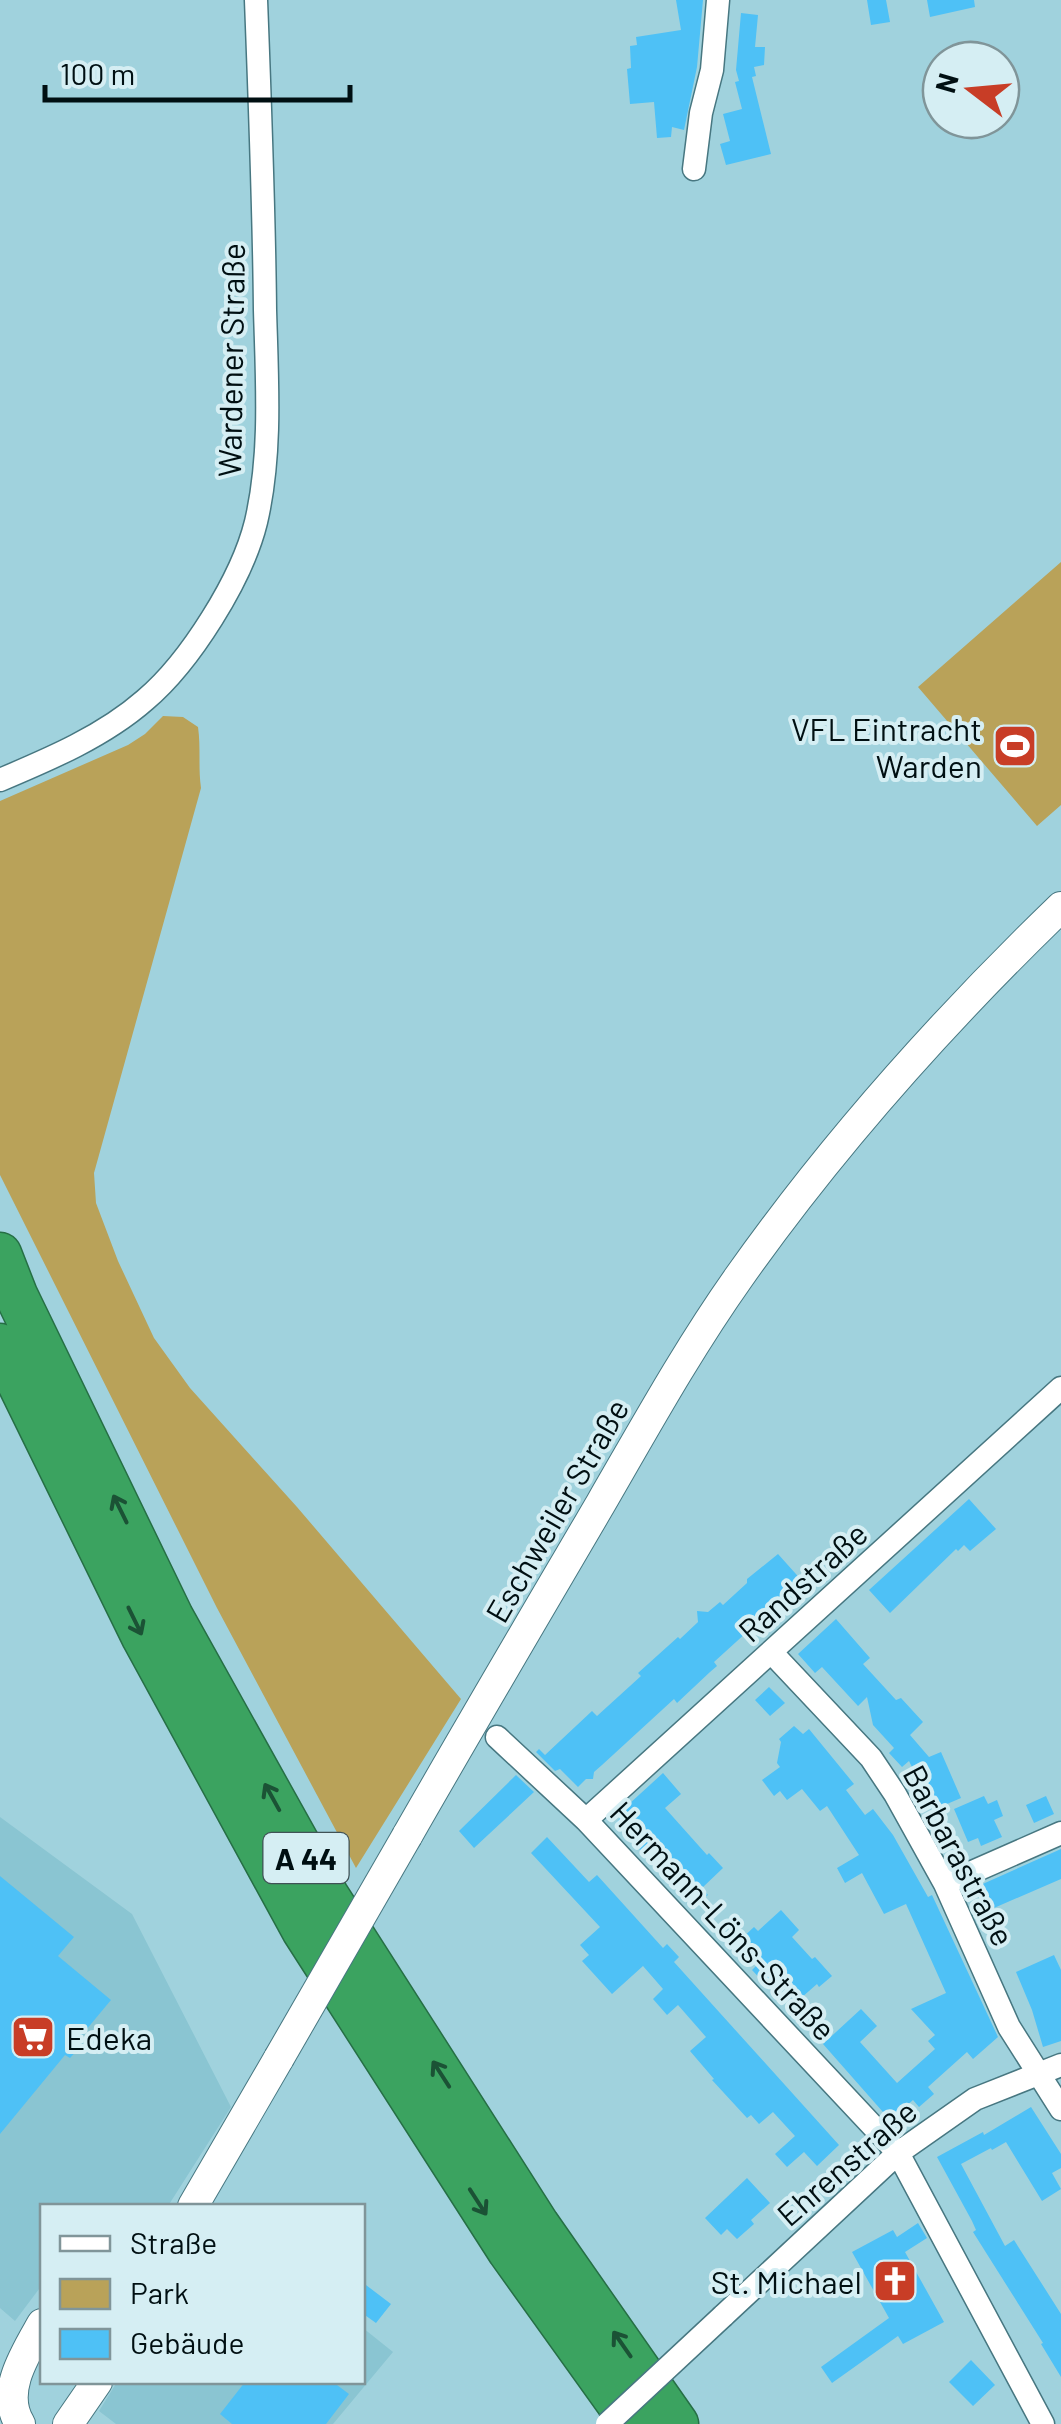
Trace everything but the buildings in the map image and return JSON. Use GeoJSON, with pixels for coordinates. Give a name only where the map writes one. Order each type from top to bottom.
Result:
{"type":"FeatureCollection","features":[{"type":"Feature","properties":{"kind":"highway","name":"A 44"},"geometry":{"type":"LineString","coordinates":[[0,1254],[16,1295],[172,1617],[326,1895],[538,2224],[677,2424]]}},
{"type":"Feature","properties":{"kind":"highway","name":"A 44"},"geometry":{"type":"LineString","coordinates":[[0,1344],[143,1636],[303,1930],[509,2251],[633,2424]]}},
{"type":"Feature","properties":{"kind":"street","name":"Wardener Straße"},"geometry":{"type":"LineString","coordinates":[[0,780],[52,758],[146,700],[173,672],[217,611],[248,548],[263,477],[266,430],[264,206],[256,0]]}},
{"type":"Feature","properties":{"kind":"street"},"geometry":{"type":"LineString","coordinates":[[694,170],[701,113],[712,70],[718,0]]}},
{"type":"Feature","properties":{"kind":"street","name":"Eschweiler Straße"},"geometry":{"type":"LineString","coordinates":[[194,2204],[658,1406],[738,1280],[793,1204],[910,1063],[1061,907]]}},
{"type":"Feature","properties":{"kind":"street","name":"Randstraße"},"geometry":{"type":"LineString","coordinates":[[586,1820],[1061,1388]]}},
{"type":"Feature","properties":{"kind":"street","name":"Barbarastraße"},"geometry":{"type":"LineString","coordinates":[[772,1653],[871,1758],[896,1794],[945,1884],[1009,2027],[1050,2068],[1061,2109]]}},
{"type":"Feature","properties":{"kind":"street","name":"Hermann-Löns-Straße"},"geometry":{"type":"LineString","coordinates":[[497,1738],[586,1820],[898,2153],[1044,2424]]}},
{"type":"Feature","properties":{"kind":"street"},"geometry":{"type":"LineString","coordinates":[[945,1884],[1061,1833]]}},
{"type":"Feature","properties":{"kind":"street","name":"Ehrenstraße"},"geometry":{"type":"LineString","coordinates":[[607,2424],[898,2153],[975,2099],[1050,2068]]}},
{"type":"Feature","properties":{"kind":"street"},"geometry":{"type":"LineString","coordinates":[[20,2424],[9,2410],[7,2391],[40,2327]]}},
{"type":"Feature","properties":{"kind":"street"},"geometry":{"type":"LineString","coordinates":[[68,2424],[96,2384]]}},
{"type":"Feature","properties":{"kind":"shaded area"},"geometry":{"type":"Polygon","coordinates":[[[0,1817],[132,1914],[231,2107],[169,2204],[40,2204],[40,2288],[15,2321],[0,2308],[0,1817]]]}},
{"type":"Feature","properties":{"kind":"shaded area"},"geometry":{"type":"Polygon","coordinates":[[[365,2330],[393,2352],[333,2424],[116,2424],[99,2411],[116,2384],[365,2384],[365,2330]]]}},
{"type":"Feature","properties":{"kind":"green space","name":"VFL Eintracht Warden"},"geometry":{"type":"Polygon","coordinates":[[[1061,562],[1061,805],[1037,826],[918,687],[1061,562]]]}},
{"type":"Feature","properties":{"kind":"green space"},"geometry":{"type":"Polygon","coordinates":[[[163,716],[183,717],[198,727],[201,788],[94,1173],[96,1203],[154,1338],[190,1388],[461,1699],[356,1868],[217,1608],[0,1175],[0,801],[128,745],[163,716]]]}},
{"type":"Feature","properties":{"kind":"place","name":"VFL Eintracht Warden"},"geometry":{"type":"Point","coordinates":[1015,746]}},
{"type":"Feature","properties":{"kind":"place","name":"Edeka"},"geometry":{"type":"Point","coordinates":[33,2037]}},
{"type":"Feature","properties":{"kind":"place","name":"St. Michael"},"geometry":{"type":"Point","coordinates":[895,2281]}}]}
